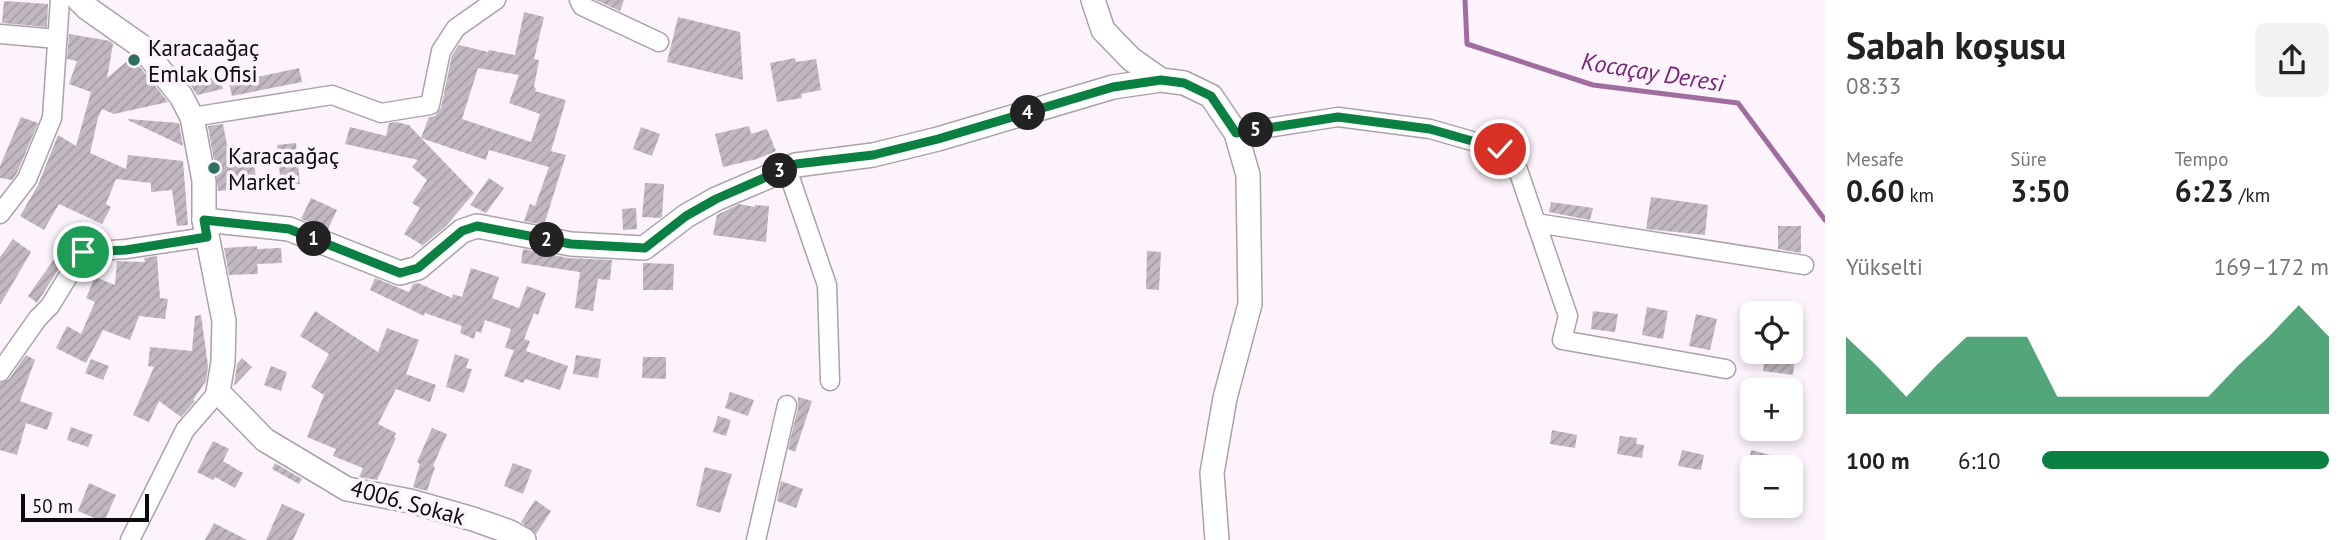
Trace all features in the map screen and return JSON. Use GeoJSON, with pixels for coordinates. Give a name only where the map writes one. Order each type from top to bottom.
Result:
{"type":"FeatureCollection","features":[{"type":"Feature","properties":{"kind":"street"},"geometry":{"type":"LineString","coordinates":[[0,214],[27,179],[52,118],[60,0]]}},
{"type":"Feature","properties":{"kind":"street"},"geometry":{"type":"LineString","coordinates":[[79,0],[86,8],[141,46],[181,96],[192,117],[204,181],[205,228],[224,321],[223,362],[218,392],[185,430],[130,540]]}},
{"type":"Feature","properties":{"kind":"street"},"geometry":{"type":"LineString","coordinates":[[192,117],[332,95],[381,113],[430,105],[441,51],[456,28],[496,0]]}},
{"type":"Feature","properties":{"kind":"street"},"geometry":{"type":"LineString","coordinates":[[579,0],[582,6],[659,42]]}},
{"type":"Feature","properties":{"kind":"street"},"geometry":{"type":"LineString","coordinates":[[1093,0],[1103,30],[1131,59],[1161,80]]}},
{"type":"Feature","properties":{"kind":"street"},"geometry":{"type":"LineString","coordinates":[[0,34],[57,39]]}},
{"type":"Feature","properties":{"kind":"street"},"geometry":{"type":"LineString","coordinates":[[0,372],[38,318],[50,306],[83,252],[126,250],[205,228],[289,229],[400,273],[418,268],[462,231],[477,226],[571,244],[645,248],[686,216],[716,199],[796,164],[873,155],[938,139],[1113,87],[1161,80],[1184,83],[1211,96],[1236,133],[1248,175],[1250,304],[1225,398],[1212,473],[1217,540]]}},
{"type":"Feature","properties":{"kind":"street"},"geometry":{"type":"LineString","coordinates":[[1236,133],[1338,117],[1430,129],[1500,149],[1518,170],[1568,316],[1562,340],[1726,369]]}},
{"type":"Feature","properties":{"kind":"street"},"geometry":{"type":"LineString","coordinates":[[787,169],[827,285],[830,381]]}},
{"type":"Feature","properties":{"kind":"street"},"geometry":{"type":"LineString","coordinates":[[1536,223],[1804,265]]}},
{"type":"Feature","properties":{"kind":"street","name":"4006. Sokak"},"geometry":{"type":"LineString","coordinates":[[218,392],[265,440],[347,489],[473,519],[513,537]]}},
{"type":"Feature","properties":{"kind":"street"},"geometry":{"type":"LineString","coordinates":[[756,540],[787,405]]}},
{"type":"Feature","properties":{"kind":"building"},"geometry":{"type":"Polygon","coordinates":[[[596,0],[624,0],[620,11],[596,0]]]}},
{"type":"Feature","properties":{"kind":"building"},"geometry":{"type":"Polygon","coordinates":[[[4,1],[48,4],[47,27],[2,23],[4,1]]]}},
{"type":"Feature","properties":{"kind":"building"},"geometry":{"type":"Polygon","coordinates":[[[524,12],[544,17],[534,59],[539,60],[534,87],[535,91],[566,100],[551,151],[566,155],[544,225],[524,221],[530,204],[535,206],[549,167],[489,150],[486,160],[421,138],[429,117],[435,116],[441,108],[452,55],[459,45],[515,55],[524,12]],[[478,68],[462,119],[531,142],[540,114],[509,103],[519,75],[478,68]]]}},
{"type":"Feature","properties":{"kind":"building"},"geometry":{"type":"Polygon","coordinates":[[[678,17],[740,32],[743,80],[667,62],[678,17]]]}},
{"type":"Feature","properties":{"kind":"building"},"geometry":{"type":"Polygon","coordinates":[[[69,34],[110,41],[113,44],[107,78],[132,57],[168,102],[114,114],[102,109],[90,153],[126,169],[128,155],[183,161],[188,225],[177,226],[172,190],[151,192],[151,183],[116,179],[106,204],[111,207],[102,224],[59,204],[44,230],[20,216],[38,185],[58,135],[76,146],[91,92],[69,84],[77,61],[67,59],[69,34]]]}},
{"type":"Feature","properties":{"kind":"building"},"geometry":{"type":"Polygon","coordinates":[[[795,58],[796,62],[816,59],[821,90],[801,94],[802,98],[777,102],[770,63],[795,58]]]}},
{"type":"Feature","properties":{"kind":"building"},"geometry":{"type":"Polygon","coordinates":[[[299,68],[302,82],[232,96],[229,83],[299,68]]]}},
{"type":"Feature","properties":{"kind":"building"},"geometry":{"type":"Polygon","coordinates":[[[220,76],[223,89],[197,95],[189,83],[220,76]]]}},
{"type":"Feature","properties":{"kind":"building"},"geometry":{"type":"Polygon","coordinates":[[[21,117],[38,123],[17,173],[12,180],[0,178],[0,166],[21,117]]]}},
{"type":"Feature","properties":{"kind":"building"},"geometry":{"type":"Polygon","coordinates":[[[128,120],[179,123],[183,146],[128,120]]]}},
{"type":"Feature","properties":{"kind":"building"},"geometry":{"type":"Polygon","coordinates":[[[389,123],[409,125],[474,193],[446,226],[421,247],[422,245],[404,234],[420,208],[412,203],[427,180],[412,167],[418,160],[345,144],[350,127],[386,136],[389,123]]]}},
{"type":"Feature","properties":{"kind":"building"},"geometry":{"type":"Polygon","coordinates":[[[223,124],[228,150],[254,149],[256,188],[218,191],[215,164],[223,165],[214,161],[208,126],[223,124]]]}},
{"type":"Feature","properties":{"kind":"building"},"geometry":{"type":"Polygon","coordinates":[[[749,126],[751,134],[767,129],[776,151],[757,159],[723,167],[715,134],[749,126]]]}},
{"type":"Feature","properties":{"kind":"building"},"geometry":{"type":"Polygon","coordinates":[[[641,127],[660,134],[652,156],[633,149],[641,127]]]}},
{"type":"Feature","properties":{"kind":"building"},"geometry":{"type":"Polygon","coordinates":[[[296,143],[300,184],[281,186],[277,145],[296,143]]]}},
{"type":"Feature","properties":{"kind":"building"},"geometry":{"type":"Polygon","coordinates":[[[489,178],[504,188],[486,213],[470,205],[489,178]]]}},
{"type":"Feature","properties":{"kind":"building"},"geometry":{"type":"Polygon","coordinates":[[[645,183],[664,184],[660,218],[642,217],[645,183]]]}},
{"type":"Feature","properties":{"kind":"building"},"geometry":{"type":"Polygon","coordinates":[[[1651,197],[1708,205],[1705,235],[1646,229],[1651,197]]]}},
{"type":"Feature","properties":{"kind":"building"},"geometry":{"type":"Polygon","coordinates":[[[311,198],[337,210],[328,229],[301,219],[311,198]]]}},
{"type":"Feature","properties":{"kind":"building"},"geometry":{"type":"Polygon","coordinates":[[[1551,202],[1593,208],[1590,220],[1549,212],[1551,202]]]}},
{"type":"Feature","properties":{"kind":"building"},"geometry":{"type":"Polygon","coordinates":[[[739,204],[769,206],[766,242],[713,235],[717,215],[739,204]]]}},
{"type":"Feature","properties":{"kind":"building"},"geometry":{"type":"Polygon","coordinates":[[[636,208],[637,229],[623,230],[622,209],[636,208]]]}},
{"type":"Feature","properties":{"kind":"building"},"geometry":{"type":"Polygon","coordinates":[[[1778,226],[1801,226],[1801,253],[1778,249],[1778,226]]]}},
{"type":"Feature","properties":{"kind":"building"},"geometry":{"type":"Polygon","coordinates":[[[13,239],[31,252],[0,305],[0,257],[13,239]]]}},
{"type":"Feature","properties":{"kind":"building"},"geometry":{"type":"Polygon","coordinates":[[[257,246],[257,249],[281,248],[282,263],[257,264],[258,274],[229,275],[224,248],[257,246]]]}},
{"type":"Feature","properties":{"kind":"building"},"geometry":{"type":"Polygon","coordinates":[[[523,249],[568,258],[612,260],[610,280],[598,279],[593,311],[575,308],[580,272],[521,263],[523,249]]]}},
{"type":"Feature","properties":{"kind":"building"},"geometry":{"type":"Polygon","coordinates":[[[60,251],[67,256],[37,303],[28,296],[60,251]]]}},
{"type":"Feature","properties":{"kind":"building"},"geometry":{"type":"Polygon","coordinates":[[[1147,251],[1161,252],[1159,290],[1146,289],[1147,251]]]}},
{"type":"Feature","properties":{"kind":"building"},"geometry":{"type":"Polygon","coordinates":[[[157,256],[160,298],[168,299],[165,319],[139,316],[130,340],[103,330],[86,363],[56,348],[67,326],[81,334],[95,302],[86,298],[95,277],[115,285],[117,261],[145,262],[144,258],[157,256]]]}},
{"type":"Feature","properties":{"kind":"building"},"geometry":{"type":"Polygon","coordinates":[[[643,263],[674,264],[673,290],[643,290],[643,263]]]}},
{"type":"Feature","properties":{"kind":"building"},"geometry":{"type":"Polygon","coordinates":[[[471,268],[499,277],[492,298],[519,308],[527,286],[546,293],[538,315],[534,313],[524,339],[530,341],[526,351],[568,366],[560,390],[525,379],[523,383],[504,376],[514,350],[505,348],[511,329],[485,320],[481,333],[476,331],[474,339],[460,333],[462,326],[425,313],[424,316],[370,290],[375,278],[409,292],[413,284],[418,283],[452,298],[453,294],[462,297],[471,268]]]}},
{"type":"Feature","properties":{"kind":"building"},"geometry":{"type":"Polygon","coordinates":[[[1647,307],[1668,311],[1663,339],[1642,335],[1647,307]]]}},
{"type":"Feature","properties":{"kind":"building"},"geometry":{"type":"Polygon","coordinates":[[[315,311],[378,352],[387,328],[419,340],[406,374],[436,385],[430,402],[396,389],[378,424],[396,433],[396,438],[377,480],[359,477],[363,468],[333,456],[336,449],[307,437],[324,395],[311,387],[329,354],[300,336],[315,311]]]}},
{"type":"Feature","properties":{"kind":"building"},"geometry":{"type":"Polygon","coordinates":[[[1593,311],[1618,314],[1615,332],[1591,329],[1593,311]]]}},
{"type":"Feature","properties":{"kind":"building"},"geometry":{"type":"Polygon","coordinates":[[[1696,314],[1717,319],[1710,350],[1689,346],[1696,314]]]}},
{"type":"Feature","properties":{"kind":"building"},"geometry":{"type":"Polygon","coordinates":[[[201,315],[208,366],[206,381],[193,400],[195,401],[181,417],[159,401],[149,422],[133,415],[154,367],[148,366],[150,347],[192,351],[195,316],[201,315]]]}},
{"type":"Feature","properties":{"kind":"building"},"geometry":{"type":"Polygon","coordinates":[[[455,354],[469,359],[466,368],[472,369],[464,393],[446,387],[455,354]]]}},
{"type":"Feature","properties":{"kind":"building"},"geometry":{"type":"Polygon","coordinates":[[[26,355],[35,360],[20,401],[53,413],[47,430],[26,423],[17,455],[0,450],[0,383],[9,379],[26,355]]]}},
{"type":"Feature","properties":{"kind":"building"},"geometry":{"type":"Polygon","coordinates":[[[576,355],[601,359],[598,378],[573,374],[576,355]]]}},
{"type":"Feature","properties":{"kind":"building"},"geometry":{"type":"Polygon","coordinates":[[[643,357],[666,357],[666,379],[642,378],[643,357]]]}},
{"type":"Feature","properties":{"kind":"building"},"geometry":{"type":"Polygon","coordinates":[[[242,358],[252,367],[234,386],[237,364],[242,358]]]}},
{"type":"Feature","properties":{"kind":"building"},"geometry":{"type":"Polygon","coordinates":[[[91,359],[109,366],[103,380],[85,373],[91,359]]]}},
{"type":"Feature","properties":{"kind":"building"},"geometry":{"type":"Polygon","coordinates":[[[1764,364],[1794,364],[1793,375],[1763,371],[1764,364]]]}},
{"type":"Feature","properties":{"kind":"building"},"geometry":{"type":"Polygon","coordinates":[[[271,366],[287,372],[281,391],[264,385],[271,366]]]}},
{"type":"Feature","properties":{"kind":"building"},"geometry":{"type":"Polygon","coordinates":[[[730,392],[754,400],[748,416],[725,408],[730,392]]]}},
{"type":"Feature","properties":{"kind":"building"},"geometry":{"type":"Polygon","coordinates":[[[798,397],[812,401],[795,452],[788,449],[798,397]]]}},
{"type":"Feature","properties":{"kind":"building"},"geometry":{"type":"Polygon","coordinates":[[[718,416],[731,420],[726,436],[713,432],[718,416]]]}},
{"type":"Feature","properties":{"kind":"building"},"geometry":{"type":"Polygon","coordinates":[[[71,427],[93,435],[88,447],[67,440],[71,427]]]}},
{"type":"Feature","properties":{"kind":"building"},"geometry":{"type":"Polygon","coordinates":[[[432,428],[447,434],[433,466],[435,467],[427,491],[413,487],[420,464],[417,462],[432,428]]]}},
{"type":"Feature","properties":{"kind":"building"},"geometry":{"type":"Polygon","coordinates":[[[1552,430],[1577,435],[1575,448],[1550,444],[1552,430]]]}},
{"type":"Feature","properties":{"kind":"building"},"geometry":{"type":"Polygon","coordinates":[[[1620,436],[1637,438],[1636,444],[1644,445],[1642,458],[1617,454],[1620,436]]]}},
{"type":"Feature","properties":{"kind":"building"},"geometry":{"type":"Polygon","coordinates":[[[213,441],[229,449],[223,461],[243,473],[235,488],[215,477],[213,480],[197,472],[213,441]]]}},
{"type":"Feature","properties":{"kind":"building"},"geometry":{"type":"Polygon","coordinates":[[[1682,450],[1704,455],[1701,470],[1678,466],[1682,450]]]}},
{"type":"Feature","properties":{"kind":"building"},"geometry":{"type":"Polygon","coordinates":[[[1751,450],[1770,455],[1750,455],[1751,450]]]}},
{"type":"Feature","properties":{"kind":"building"},"geometry":{"type":"Polygon","coordinates":[[[275,463],[302,479],[299,484],[272,469],[275,463]]]}},
{"type":"Feature","properties":{"kind":"building"},"geometry":{"type":"Polygon","coordinates":[[[513,463],[532,470],[523,494],[504,486],[513,463]]]}},
{"type":"Feature","properties":{"kind":"building"},"geometry":{"type":"Polygon","coordinates":[[[705,467],[732,474],[720,513],[696,506],[705,467]]]}},
{"type":"Feature","properties":{"kind":"building"},"geometry":{"type":"Polygon","coordinates":[[[781,481],[803,489],[796,508],[777,501],[781,481]]]}},
{"type":"Feature","properties":{"kind":"building"},"geometry":{"type":"Polygon","coordinates":[[[89,483],[116,495],[104,522],[78,511],[89,483]]]}},
{"type":"Feature","properties":{"kind":"building"},"geometry":{"type":"Polygon","coordinates":[[[535,500],[551,511],[536,534],[521,522],[535,500]]]}},
{"type":"Feature","properties":{"kind":"building"},"geometry":{"type":"Polygon","coordinates":[[[282,504],[305,514],[293,540],[266,540],[282,504]]]}},
{"type":"Feature","properties":{"kind":"building"},"geometry":{"type":"Polygon","coordinates":[[[214,523],[247,540],[205,540],[214,523]]]}},
{"type":"Feature","properties":{"kind":"waterway","name":"Kocaçay Deresi"},"geometry":{"type":"LineString","coordinates":[[1465,0],[1467,44],[1593,85],[1738,103],[1825,220]]}},
{"type":"Feature","properties":{"kind":"place","name":"Karacaağaç Emlak Ofisi"},"geometry":{"type":"Point","coordinates":[134,60]}},
{"type":"Feature","properties":{"kind":"place","name":"Karacaağaç Market"},"geometry":{"type":"Point","coordinates":[214,168]}},
{"type":"Feature","properties":{"kind":"route"},"geometry":{"type":"LineString","coordinates":[[83,252],[126,250],[207,237],[204,220],[289,229],[400,273],[418,268],[462,231],[477,226],[571,244],[645,248],[686,216],[716,199],[796,164],[873,155],[938,139],[1113,87],[1161,80],[1184,83],[1211,96],[1236,133],[1338,117],[1430,129],[1500,149]]}}]}
